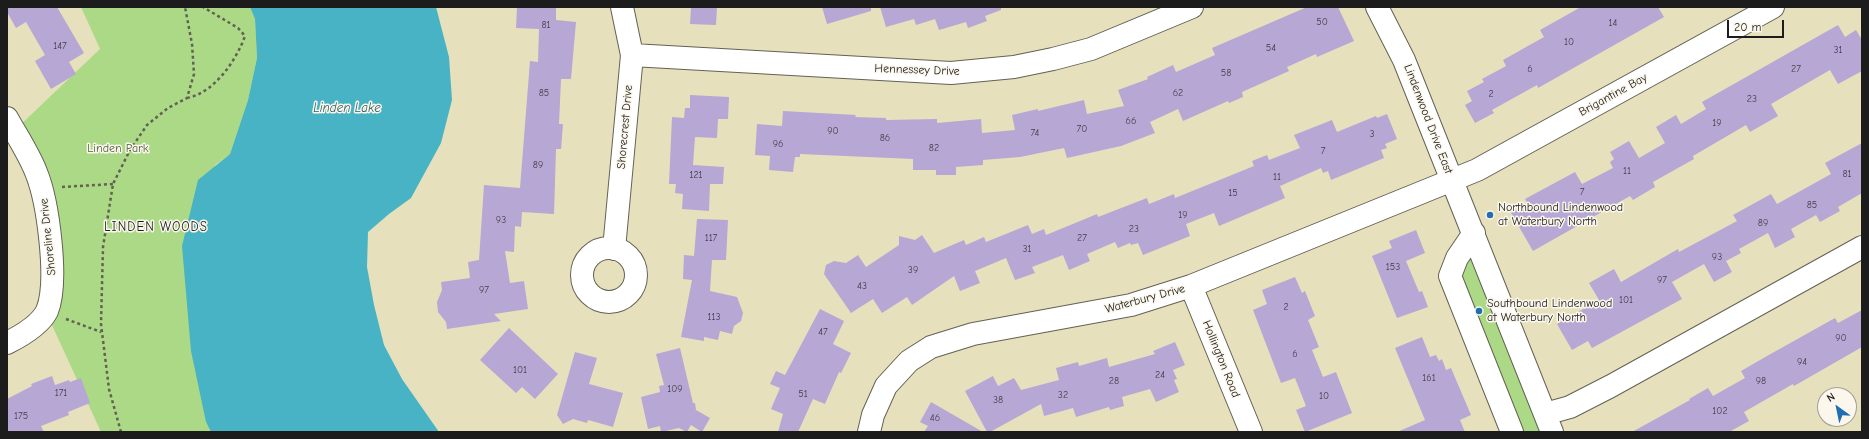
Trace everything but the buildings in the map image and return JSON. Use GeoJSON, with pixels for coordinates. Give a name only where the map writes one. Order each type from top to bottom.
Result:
{"type":"FeatureCollection","features":[{"type":"Feature","properties":{"kind":"street","name":"Shorecrest Drive"},"geometry":{"type":"LineString","coordinates":[[614,249],[632,55],[622,7]]}},
{"type":"Feature","properties":{"kind":"street","name":"Hennessey Drive"},"geometry":{"type":"LineString","coordinates":[[632,55],[951,73],[1014,67],[1091,49],[1192,7]]}},
{"type":"Feature","properties":{"kind":"street","name":"Lindenwood Drive East"},"geometry":{"type":"LineString","coordinates":[[1377,7],[1404,60],[1474,233],[1548,423]]}},
{"type":"Feature","properties":{"kind":"street","name":"Brigantine Bay"},"geometry":{"type":"LineString","coordinates":[[1452,180],[1477,170],[1773,7]]}},
{"type":"Feature","properties":{"kind":"street","name":"Shoreline Drive"},"geometry":{"type":"LineString","coordinates":[[7,118],[36,171],[42,188],[47,209],[53,277],[52,295],[46,312],[32,328],[7,343]]}},
{"type":"Feature","properties":{"kind":"street","name":"Waterbury Drive"},"geometry":{"type":"LineString","coordinates":[[869,432],[874,415],[886,386],[909,361],[931,347],[973,334],[1131,305],[1191,286],[1452,180]]}},
{"type":"Feature","properties":{"kind":"street"},"geometry":{"type":"LineString","coordinates":[[1474,233],[1457,258],[1450,276],[1512,432]]}},
{"type":"Feature","properties":{"kind":"street"},"geometry":{"type":"LineString","coordinates":[[1548,423],[1570,407],[1612,386],[1862,247]]}},
{"type":"Feature","properties":{"kind":"street","name":"Hollington Road"},"geometry":{"type":"LineString","coordinates":[[1191,286],[1251,432]]}},
{"type":"Feature","properties":{"kind":"path"},"geometry":{"type":"LineString","coordinates":[[185,7],[192,44],[194,74],[187,98]]}},
{"type":"Feature","properties":{"kind":"path"},"geometry":{"type":"LineString","coordinates":[[121,432],[109,389],[101,332],[104,247],[113,184],[130,150],[147,125],[168,108],[187,98],[197,96],[212,87],[242,46],[245,36],[238,28],[203,7]]}},
{"type":"Feature","properties":{"kind":"path"},"geometry":{"type":"LineString","coordinates":[[42,188],[113,184]]}},
{"type":"Feature","properties":{"kind":"path"},"geometry":{"type":"LineString","coordinates":[[46,312],[101,332]]}},
{"type":"Feature","properties":{"kind":"green space","name":"Linden Park"},"geometry":{"type":"Polygon","coordinates":[[[81,7],[250,7],[255,19],[257,58],[248,100],[230,154],[215,165],[206,422],[211,432],[101,432],[46,312],[47,209],[14,131],[100,49],[81,7]]]}},
{"type":"Feature","properties":{"kind":"green space"},"geometry":{"type":"Polygon","coordinates":[[[1474,233],[1552,432],[1512,432],[1450,276],[1474,233]]]}},
{"type":"Feature","properties":{"kind":"water","name":"Linden Lake"},"geometry":{"type":"Polygon","coordinates":[[[250,7],[436,7],[449,57],[452,100],[441,143],[411,198],[368,232],[367,267],[374,305],[384,345],[402,379],[439,432],[211,432],[206,422],[191,351],[182,246],[198,180],[230,154],[248,100],[257,58],[255,19],[250,7]]]}},
{"type":"Feature","properties":{"kind":"place","name":"Northbound Lindenwood at Waterbury North"},"geometry":{"type":"Point","coordinates":[1490,215]}},
{"type":"Feature","properties":{"kind":"place","name":"Southbound Lindenwood at Waterbury North"},"geometry":{"type":"Point","coordinates":[1479,311]}},
{"type":"Feature","properties":{"kind":"district","name":"LINDEN WOODS"},"geometry":{"type":"Point","coordinates":[156,227]}}]}
